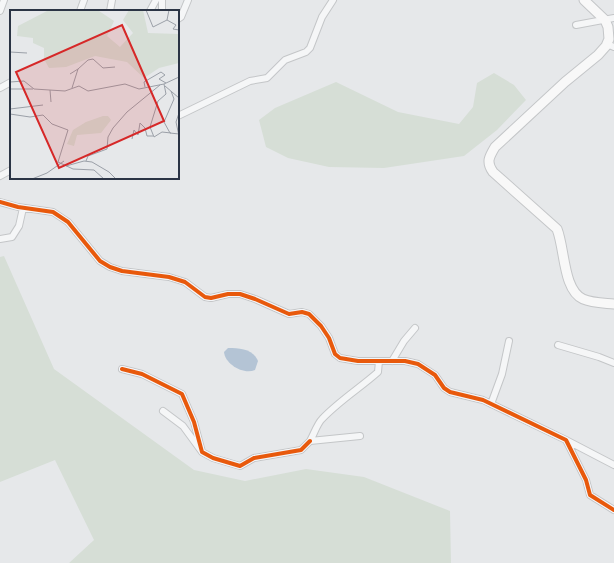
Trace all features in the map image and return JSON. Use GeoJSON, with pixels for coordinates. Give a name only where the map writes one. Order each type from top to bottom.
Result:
{"type":"FeatureCollection","features":[{"type":"Feature","properties":{"kind":"main road"},"geometry":{"type":"LineString","coordinates":[[584,0],[604,20],[610,32],[610,45],[565,82],[495,147],[488,162],[493,172],[557,229],[562,241],[569,285],[583,299],[614,304]]}},
{"type":"Feature","properties":{"kind":"street"},"geometry":{"type":"LineString","coordinates":[[0,11],[4,0]]}},
{"type":"Feature","properties":{"kind":"street"},"geometry":{"type":"LineString","coordinates":[[80,10],[84,0]]}},
{"type":"Feature","properties":{"kind":"street"},"geometry":{"type":"LineString","coordinates":[[110,10],[112,0]]}},
{"type":"Feature","properties":{"kind":"street"},"geometry":{"type":"LineString","coordinates":[[151,10],[156,0]]}},
{"type":"Feature","properties":{"kind":"street"},"geometry":{"type":"LineString","coordinates":[[179,18],[181,17],[188,0]]}},
{"type":"Feature","properties":{"kind":"street"},"geometry":{"type":"LineString","coordinates":[[179,116],[250,80],[266,78],[285,60],[306,52],[310,48],[322,17],[333,0]]}},
{"type":"Feature","properties":{"kind":"street"},"geometry":{"type":"LineString","coordinates":[[576,25],[614,18]]}},
{"type":"Feature","properties":{"kind":"street"},"geometry":{"type":"LineString","coordinates":[[0,88],[10,83]]}},
{"type":"Feature","properties":{"kind":"street"},"geometry":{"type":"LineString","coordinates":[[0,176],[10,171]]}},
{"type":"Feature","properties":{"kind":"street"},"geometry":{"type":"LineString","coordinates":[[0,202],[22,208],[42,209],[60,216],[81,236],[100,261],[110,267],[169,277],[185,282],[205,297],[211,298],[228,294],[240,294],[289,314],[302,312],[308,314],[325,332],[334,354],[340,358],[405,361],[418,364],[435,375],[444,388],[450,392],[491,404],[614,465]]}},
{"type":"Feature","properties":{"kind":"street"},"geometry":{"type":"LineString","coordinates":[[0,239],[12,237],[19,226],[22,208]]}},
{"type":"Feature","properties":{"kind":"street"},"geometry":{"type":"LineString","coordinates":[[392,361],[404,341],[415,328]]}},
{"type":"Feature","properties":{"kind":"street"},"geometry":{"type":"LineString","coordinates":[[491,404],[502,374],[509,341]]}},
{"type":"Feature","properties":{"kind":"street"},"geometry":{"type":"LineString","coordinates":[[558,345],[614,363]]}},
{"type":"Feature","properties":{"kind":"street"},"geometry":{"type":"LineString","coordinates":[[163,411],[183,426],[202,452],[213,458],[240,466],[254,458],[301,450],[310,441],[321,420],[353,393],[358,386],[378,372],[379,361]]}},
{"type":"Feature","properties":{"kind":"street"},"geometry":{"type":"LineString","coordinates":[[122,369],[142,374],[182,394],[194,422],[202,452]]}},
{"type":"Feature","properties":{"kind":"street"},"geometry":{"type":"LineString","coordinates":[[310,441],[360,436]]}},
{"type":"Feature","properties":{"kind":"street"},"geometry":{"type":"LineString","coordinates":[[566,440],[586,480],[590,495],[614,510]]}},
{"type":"Feature","properties":{"kind":"shaded area"},"geometry":{"type":"Polygon","coordinates":[[[494,73],[514,85],[526,100],[497,130],[464,156],[384,168],[329,167],[288,158],[266,147],[259,120],[275,108],[336,82],[398,112],[459,124],[473,107],[477,83],[494,73]]]}},
{"type":"Feature","properties":{"kind":"shaded area"},"geometry":{"type":"Polygon","coordinates":[[[4,256],[54,369],[194,470],[245,481],[306,469],[364,477],[450,511],[451,563],[69,563],[94,540],[55,460],[0,482],[0,257],[4,256]]]}},
{"type":"Feature","properties":{"kind":"water"},"geometry":{"type":"Polygon","coordinates":[[[228,348],[246,350],[253,354],[258,361],[255,370],[240,370],[231,364],[224,352],[228,348]]]}},
{"type":"Feature","properties":{"kind":"cycle path"},"geometry":{"type":"LineString","coordinates":[[0,202],[18,207],[53,212],[68,222],[100,261],[110,267],[122,271],[169,277],[185,282],[205,297],[211,298],[228,294],[240,294],[289,314],[302,312],[309,314],[321,326],[329,338],[335,354],[340,358],[358,361],[405,361],[418,364],[435,375],[444,388],[450,392],[483,400],[566,440],[586,480],[590,495],[614,510]]}},
{"type":"Feature","properties":{"kind":"cycle path"},"geometry":{"type":"LineString","coordinates":[[122,369],[142,374],[182,394],[194,422],[202,452],[213,458],[240,466],[254,458],[301,450],[310,441]]}}]}
